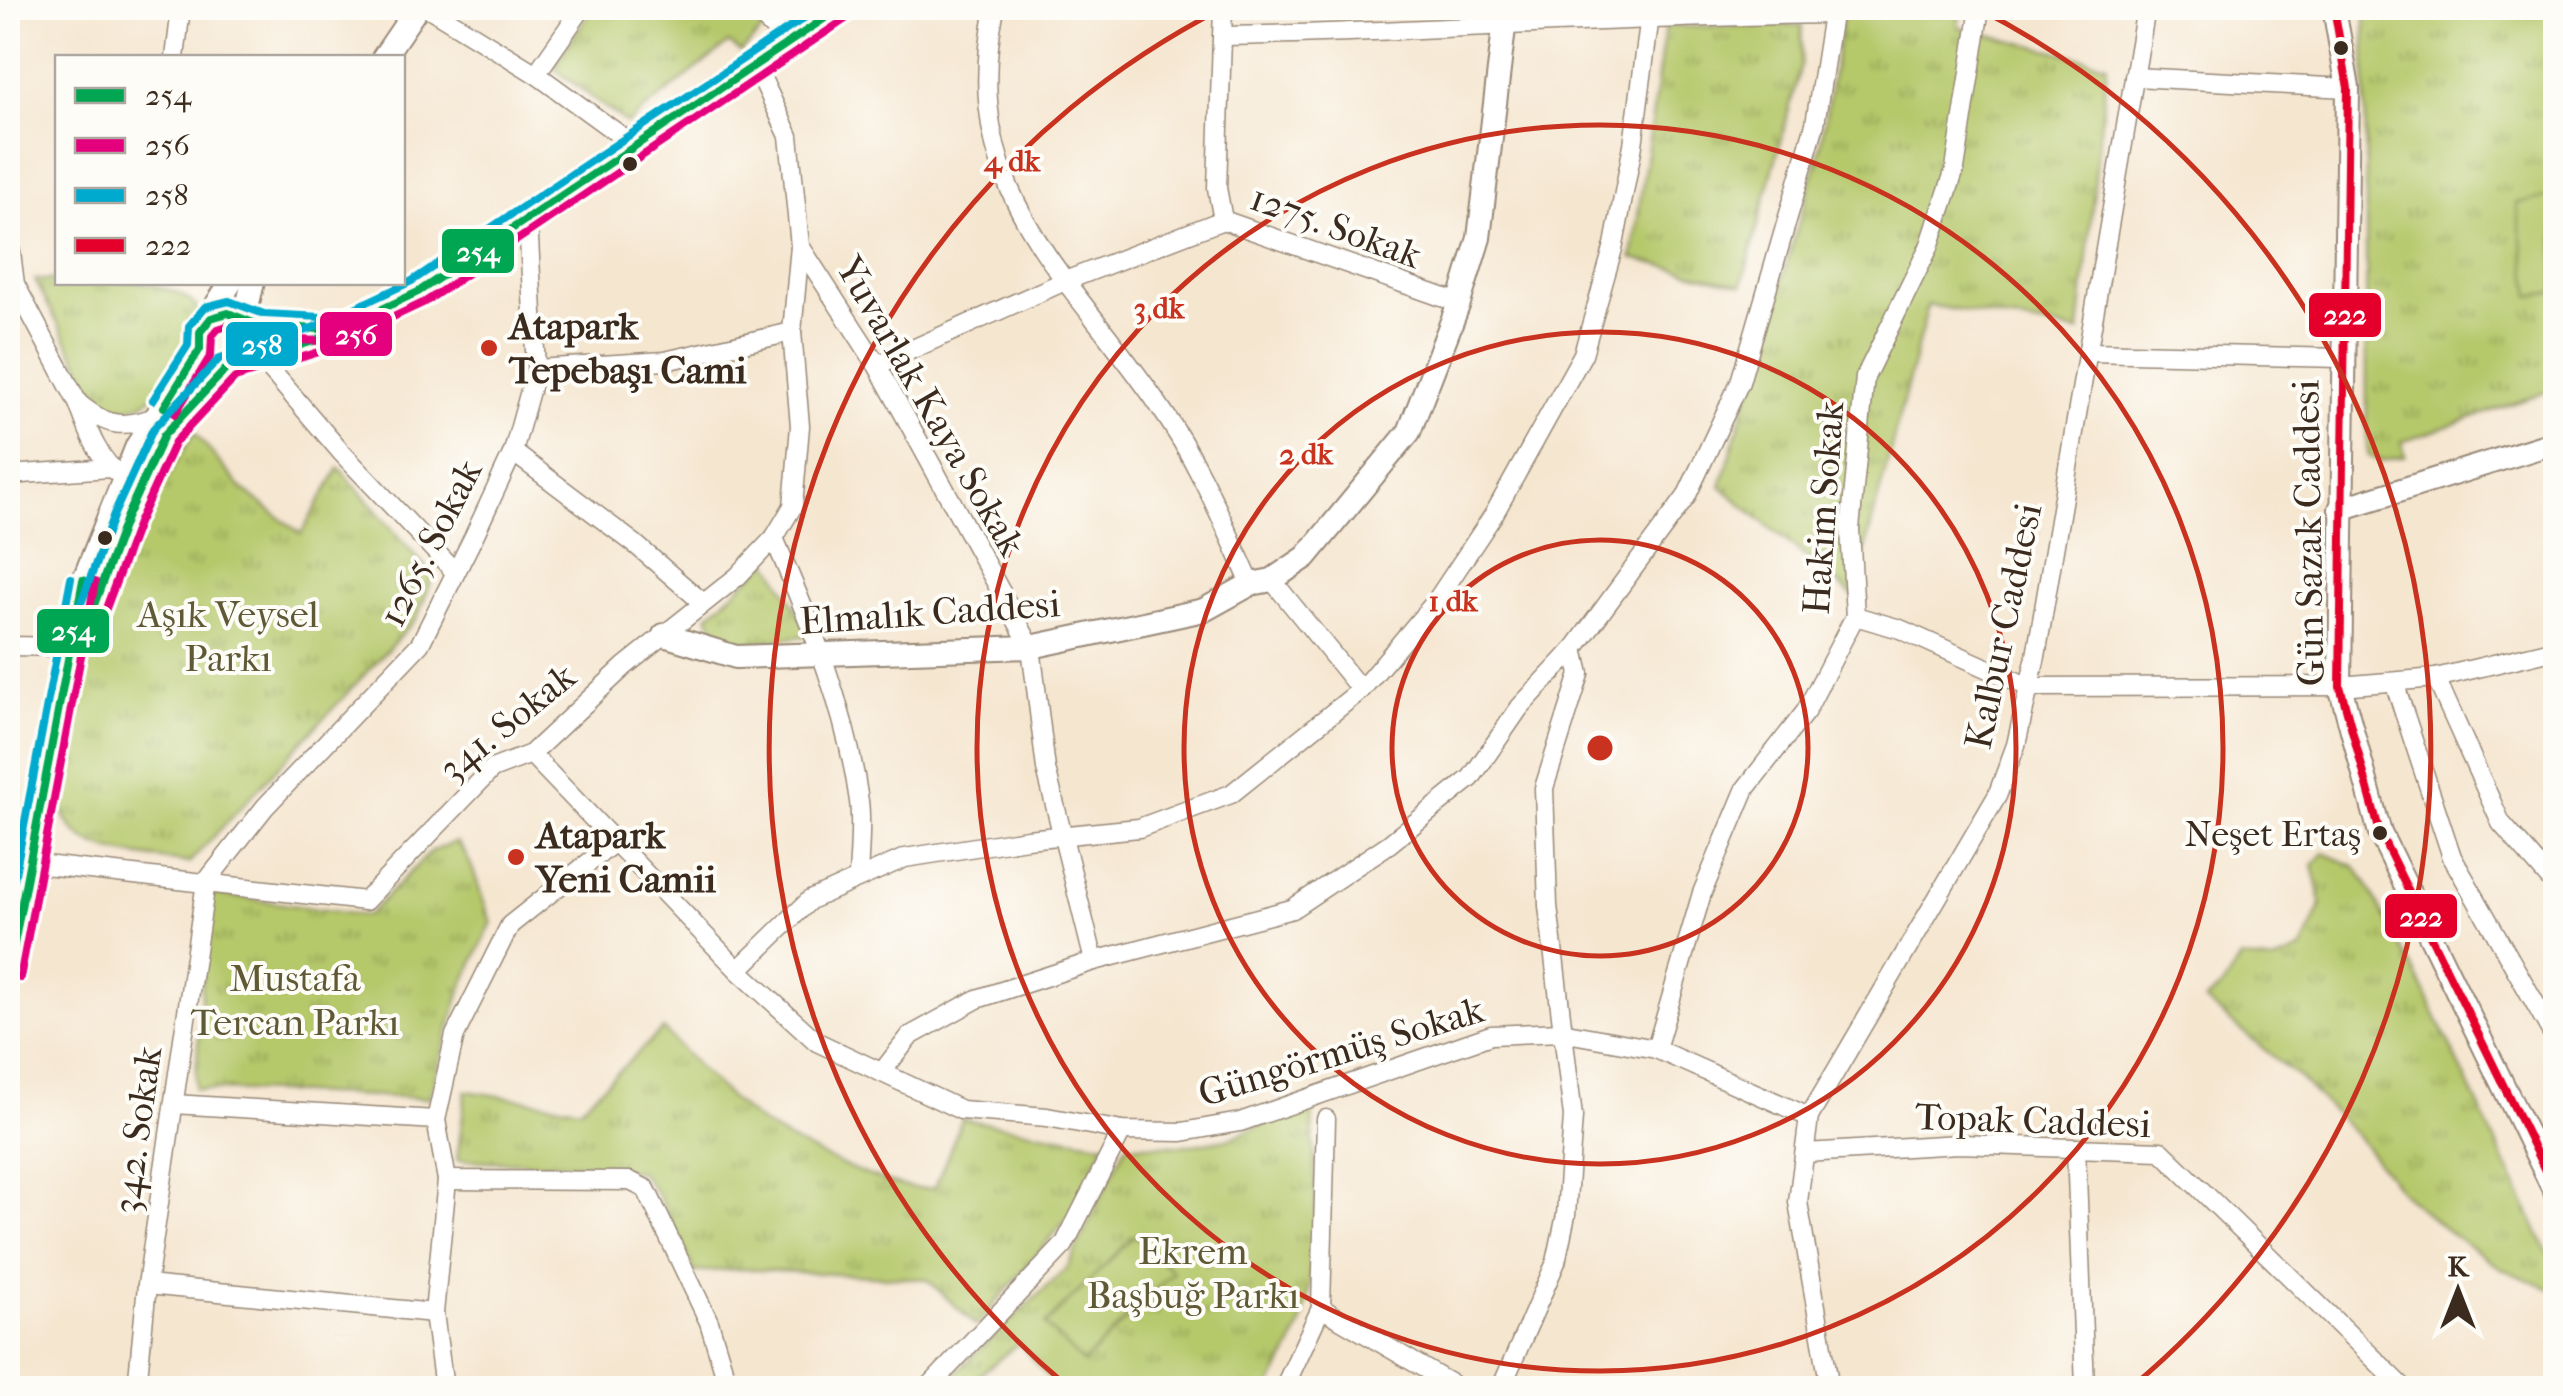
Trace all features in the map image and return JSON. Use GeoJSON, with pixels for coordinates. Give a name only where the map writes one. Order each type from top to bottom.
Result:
{"type":"FeatureCollection","features":[{"type":"Feature","properties":{"kind":"street"},"geometry":{"type":"LineString","coordinates":[[175,55],[180,8]]}},
{"type":"Feature","properties":{"kind":"street"},"geometry":{"type":"LineString","coordinates":[[385,55],[417,8]]}},
{"type":"Feature","properties":{"kind":"street"},"geometry":{"type":"LineString","coordinates":[[428,8],[536,74],[635,146]]}},
{"type":"Feature","properties":{"kind":"street"},"geometry":{"type":"LineString","coordinates":[[536,74],[582,8]]}},
{"type":"Feature","properties":{"kind":"street"},"geometry":{"type":"LineString","coordinates":[[753,8],[790,44]]}},
{"type":"Feature","properties":{"kind":"street"},"geometry":{"type":"LineString","coordinates":[[200,349],[211,363],[236,364],[314,340],[418,292],[757,68],[840,8]]}},
{"type":"Feature","properties":{"kind":"street"},"geometry":{"type":"LineString","coordinates":[[995,8],[986,88],[992,148],[1010,195],[1065,281],[1162,408],[1262,582],[1361,690]]}},
{"type":"Feature","properties":{"kind":"street","name":"1275. Sokak"},"geometry":{"type":"LineString","coordinates":[[1223,8],[1217,188],[1223,220],[1459,303]]}},
{"type":"Feature","properties":{"kind":"street","name":"Hakim Sokak"},"geometry":{"type":"LineString","coordinates":[[1656,1049],[1702,893],[1746,788],[1806,711],[1856,616],[1850,530],[1866,377],[1929,247],[1955,169],[1980,8]]}},
{"type":"Feature","properties":{"kind":"street","name":"Kalbur Caddesi"},"geometry":{"type":"LineString","coordinates":[[1830,1388],[1798,1202],[1809,1117],[1997,796],[2016,745],[2089,352],[2146,8]]}},
{"type":"Feature","properties":{"kind":"street","name":"Gün Sazak Caddesi"},"geometry":{"type":"LineString","coordinates":[[2334,8],[2348,88],[2341,358],[2340,686],[2380,833],[2556,1194]]}},
{"type":"Feature","properties":{"kind":"street"},"geometry":{"type":"LineString","coordinates":[[882,1072],[910,1036],[977,998],[1094,961],[1292,909],[1389,844],[1471,778],[1520,707],[1574,650],[1686,497],[1740,382],[1815,124],[1832,11],[1504,18],[1222,36]]}},
{"type":"Feature","properties":{"kind":"street"},"geometry":{"type":"LineString","coordinates":[[738,970],[810,900],[905,858],[1140,828],[1231,794],[1361,690],[1436,601],[1475,543],[1583,354],[1624,195],[1651,12]]}},
{"type":"Feature","properties":{"kind":"street","name":"Elmalık Caddesi"},"geometry":{"type":"LineString","coordinates":[[664,635],[736,658],[1031,648],[1204,610],[1306,557],[1409,432],[1459,303],[1479,238],[1504,18]]}},
{"type":"Feature","properties":{"kind":"street"},"geometry":{"type":"LineString","coordinates":[[8,48],[8,118]]}},
{"type":"Feature","properties":{"kind":"street","name":"Yuvarlak Kaya Sokak"},"geometry":{"type":"LineString","coordinates":[[757,68],[789,136],[800,246],[877,365],[1031,648],[1046,769],[1094,961]]}},
{"type":"Feature","properties":{"kind":"street"},"geometry":{"type":"LineString","coordinates":[[2134,77],[2348,88]]}},
{"type":"Feature","properties":{"kind":"street","name":"1265. Sokak"},"geometry":{"type":"LineString","coordinates":[[206,882],[265,807],[420,644],[456,572],[513,452],[536,369],[528,220]]}},
{"type":"Feature","properties":{"kind":"street"},"geometry":{"type":"LineString","coordinates":[[877,365],[1065,281],[1223,220]]}},
{"type":"Feature","properties":{"kind":"street"},"geometry":{"type":"LineString","coordinates":[[8,229],[11,284],[78,402],[90,437],[116,472]]}},
{"type":"Feature","properties":{"kind":"street","name":"341. Sokak"},"geometry":{"type":"LineString","coordinates":[[20,876],[206,882],[364,900],[492,769],[531,754],[702,602],[738,576],[774,538],[794,506],[800,426],[792,332],[800,246]]}},
{"type":"Feature","properties":{"kind":"street"},"geometry":{"type":"LineString","coordinates":[[8,976],[20,876],[74,638],[78,594],[116,472],[158,416],[200,349],[200,332],[211,318],[225,285]]}},
{"type":"Feature","properties":{"kind":"street"},"geometry":{"type":"LineString","coordinates":[[8,646],[74,638],[91,613],[126,518],[164,436],[236,364],[253,335],[244,320],[252,285]]}},
{"type":"Feature","properties":{"kind":"street"},"geometry":{"type":"LineString","coordinates":[[211,318],[228,313],[292,330],[337,328]]}},
{"type":"Feature","properties":{"kind":"street"},"geometry":{"type":"LineString","coordinates":[[536,369],[665,361],[792,332]]}},
{"type":"Feature","properties":{"kind":"street"},"geometry":{"type":"LineString","coordinates":[[2089,352],[2341,358]]}},
{"type":"Feature","properties":{"kind":"street"},"geometry":{"type":"LineString","coordinates":[[269,368],[341,452],[456,572]]}},
{"type":"Feature","properties":{"kind":"street"},"geometry":{"type":"LineString","coordinates":[[78,402],[101,422],[126,427],[158,416]]}},
{"type":"Feature","properties":{"kind":"street"},"geometry":{"type":"LineString","coordinates":[[2340,509],[2556,442]]}},
{"type":"Feature","properties":{"kind":"street"},"geometry":{"type":"LineString","coordinates":[[513,452],[635,544],[702,602]]}},
{"type":"Feature","properties":{"kind":"street"},"geometry":{"type":"LineString","coordinates":[[8,474],[116,472]]}},
{"type":"Feature","properties":{"kind":"street"},"geometry":{"type":"LineString","coordinates":[[774,538],[825,656],[844,720],[860,804],[858,878]]}},
{"type":"Feature","properties":{"kind":"street"},"geometry":{"type":"LineString","coordinates":[[1856,616],[1900,629],[2029,688],[2340,686],[2436,678],[2556,649]]}},
{"type":"Feature","properties":{"kind":"street"},"geometry":{"type":"LineString","coordinates":[[1501,1388],[1556,1262],[1566,1215],[1574,1118],[1548,906],[1544,788],[1580,674],[1574,650]]}},
{"type":"Feature","properties":{"kind":"street"},"geometry":{"type":"LineString","coordinates":[[2436,678],[2502,823],[2556,886]]}},
{"type":"Feature","properties":{"kind":"street"},"geometry":{"type":"LineString","coordinates":[[2394,682],[2452,857],[2556,1040]]}},
{"type":"Feature","properties":{"kind":"street","name":"Güngörmüş Sokak"},"geometry":{"type":"LineString","coordinates":[[531,754],[738,970],[818,1042],[961,1110],[1047,1117],[1122,1131],[1182,1132],[1240,1122],[1491,1035],[1562,1032],[1656,1049],[1809,1117]]}},
{"type":"Feature","properties":{"kind":"street"},"geometry":{"type":"LineString","coordinates":[[444,1388],[434,1313],[448,1180],[436,1120],[454,1035],[510,925],[616,840]]}},
{"type":"Feature","properties":{"kind":"street","name":"342. Sokak"},"geometry":{"type":"LineString","coordinates":[[137,1388],[147,1285],[206,882]]}},
{"type":"Feature","properties":{"kind":"street"},"geometry":{"type":"LineString","coordinates":[[174,1104],[436,1120]]}},
{"type":"Feature","properties":{"kind":"street"},"geometry":{"type":"LineString","coordinates":[[1284,1388],[1320,1308],[1326,1120]]}},
{"type":"Feature","properties":{"kind":"street"},"geometry":{"type":"LineString","coordinates":[[928,1388],[1064,1245],[1122,1131]]}},
{"type":"Feature","properties":{"kind":"street","name":"Topak Caddesi"},"geometry":{"type":"LineString","coordinates":[[1805,1152],[1959,1144],[2161,1151],[2404,1388]]}},
{"type":"Feature","properties":{"kind":"street"},"geometry":{"type":"LineString","coordinates":[[2076,1148],[2085,1388]]}},
{"type":"Feature","properties":{"kind":"street"},"geometry":{"type":"LineString","coordinates":[[448,1180],[630,1180],[646,1189],[709,1322],[729,1388]]}},
{"type":"Feature","properties":{"kind":"street"},"geometry":{"type":"LineString","coordinates":[[147,1285],[434,1313]]}},
{"type":"Feature","properties":{"kind":"street"},"geometry":{"type":"LineString","coordinates":[[1320,1308],[1458,1388]]}},
{"type":"Feature","properties":{"kind":"green space"},"geometry":{"type":"Polygon","coordinates":[[[592,8],[743,8],[764,29],[741,52],[729,43],[627,124],[553,68],[592,8]]]}},
{"type":"Feature","properties":{"kind":"green space"},"geometry":{"type":"Polygon","coordinates":[[[1844,8],[1961,8],[1958,27],[2107,64],[2079,332],[1928,305],[1853,596],[1721,487],[1819,153],[1844,8]]]}},
{"type":"Feature","properties":{"kind":"green space"},"geometry":{"type":"Polygon","coordinates":[[[2365,8],[2555,8],[2555,389],[2402,442],[2405,456],[2381,461],[2369,456],[2367,447],[2365,8]]]}},
{"type":"Feature","properties":{"kind":"green space"},"geometry":{"type":"Polygon","coordinates":[[[1802,25],[1801,65],[1742,285],[1632,258],[1665,27],[1802,25]]]}},
{"type":"Feature","properties":{"kind":"green space"},"geometry":{"type":"Polygon","coordinates":[[[2555,196],[2555,292],[2531,296],[2516,203],[2555,196]]]}},
{"type":"Feature","properties":{"kind":"green space"},"geometry":{"type":"Polygon","coordinates":[[[35,280],[55,280],[55,285],[154,285],[190,301],[202,315],[187,339],[190,346],[150,399],[127,408],[112,408],[88,381],[35,280]]]}},
{"type":"Feature","properties":{"kind":"green space","name":"Aşık Veysel Parkı"},"geometry":{"type":"Polygon","coordinates":[[[194,432],[240,487],[301,534],[339,468],[433,576],[417,618],[189,863],[123,853],[92,843],[69,824],[61,798],[76,706],[99,624],[150,508],[194,432]]]}},
{"type":"Feature","properties":{"kind":"green space"},"geometry":{"type":"Polygon","coordinates":[[[769,561],[811,635],[730,646],[719,639],[708,615],[769,561]]]}},
{"type":"Feature","properties":{"kind":"green space","name":"Mustafa Tercan Parkı"},"geometry":{"type":"Polygon","coordinates":[[[456,842],[468,859],[492,922],[462,987],[429,1098],[195,1089],[208,893],[367,916],[431,851],[456,842]]]}},
{"type":"Feature","properties":{"kind":"green space"},"geometry":{"type":"Polygon","coordinates":[[[2324,853],[2354,866],[2365,880],[2420,982],[2555,1268],[2555,1291],[2502,1269],[2446,1230],[2401,1192],[2358,1137],[2302,1080],[2205,1001],[2223,986],[2241,958],[2273,963],[2302,949],[2322,904],[2313,865],[2324,853]]]}},
{"type":"Feature","properties":{"kind":"green space"},"geometry":{"type":"Polygon","coordinates":[[[663,1029],[720,1089],[758,1121],[819,1154],[898,1185],[935,1187],[962,1119],[1105,1144],[1072,1213],[976,1326],[927,1279],[740,1269],[695,1272],[658,1195],[640,1172],[601,1165],[457,1160],[466,1091],[580,1108],[663,1029]]]}},
{"type":"Feature","properties":{"kind":"green space","name":"Ekrem Başbuğ Parkı"},"geometry":{"type":"Polygon","coordinates":[[[1307,1107],[1312,1112],[1315,1162],[1312,1267],[1300,1326],[1270,1388],[1057,1388],[1019,1343],[963,1388],[939,1388],[1067,1268],[1126,1145],[1192,1145],[1227,1139],[1307,1107]]]}},
{"type":"Feature","properties":{"kind":"green space"},"geometry":{"type":"Polygon","coordinates":[[[1135,1235],[1173,1272],[1083,1363],[1045,1325],[1135,1235]]]}},
{"type":"Feature","properties":{"kind":"transit line","name":"258"},"geometry":{"type":"LineString","coordinates":[[405,284],[819,8]]}},
{"type":"Feature","properties":{"kind":"transit line","name":"254"},"geometry":{"type":"LineString","coordinates":[[75,629],[91,613],[126,518],[164,435],[228,367],[314,341],[418,292],[840,8]]}},
{"type":"Feature","properties":{"kind":"transit line","name":"222"},"geometry":{"type":"LineString","coordinates":[[2334,8],[2348,88],[2340,686],[2380,833],[2556,1193]]}},
{"type":"Feature","properties":{"kind":"transit line","name":"256"},"geometry":{"type":"LineString","coordinates":[[84,638],[102,619],[138,523],[175,442],[235,378],[319,352],[425,302],[847,18]]}},
{"type":"Feature","properties":{"kind":"transit line","name":"258"},"geometry":{"type":"LineString","coordinates":[[66,620],[80,606],[114,514],[153,429],[220,358],[310,329],[404,285]]}},
{"type":"Feature","properties":{"kind":"transit line","name":"258"},"geometry":{"type":"LineString","coordinates":[[153,400],[188,345],[189,326],[205,307],[229,301],[264,314],[322,317]]}},
{"type":"Feature","properties":{"kind":"transit line","name":"254"},"geometry":{"type":"LineString","coordinates":[[164,407],[200,349],[200,332],[211,318],[228,313],[261,326],[321,329]]}},
{"type":"Feature","properties":{"kind":"transit line","name":"256"},"geometry":{"type":"LineString","coordinates":[[175,414],[211,355],[212,336],[218,329],[227,326],[259,338],[320,341]]}},
{"type":"Feature","properties":{"kind":"transit line","name":"258"},"geometry":{"type":"LineString","coordinates":[[8,911],[71,578]]}},
{"type":"Feature","properties":{"kind":"transit line","name":"254"},"geometry":{"type":"LineString","coordinates":[[8,976],[83,580]]}},
{"type":"Feature","properties":{"kind":"transit line","name":"256"},"geometry":{"type":"LineString","coordinates":[[20,978],[95,582]]}},
{"type":"Feature","properties":{"kind":"place","name":"Atapark Tepebaşı Cami"},"geometry":{"type":"Point","coordinates":[489,348]}},
{"type":"Feature","properties":{"kind":"place","name":"Neşet Ertaş"},"geometry":{"type":"Point","coordinates":[2380,833]}},
{"type":"Feature","properties":{"kind":"place","name":"Atapark Yeni Camii"},"geometry":{"type":"Point","coordinates":[516,857]}}]}
